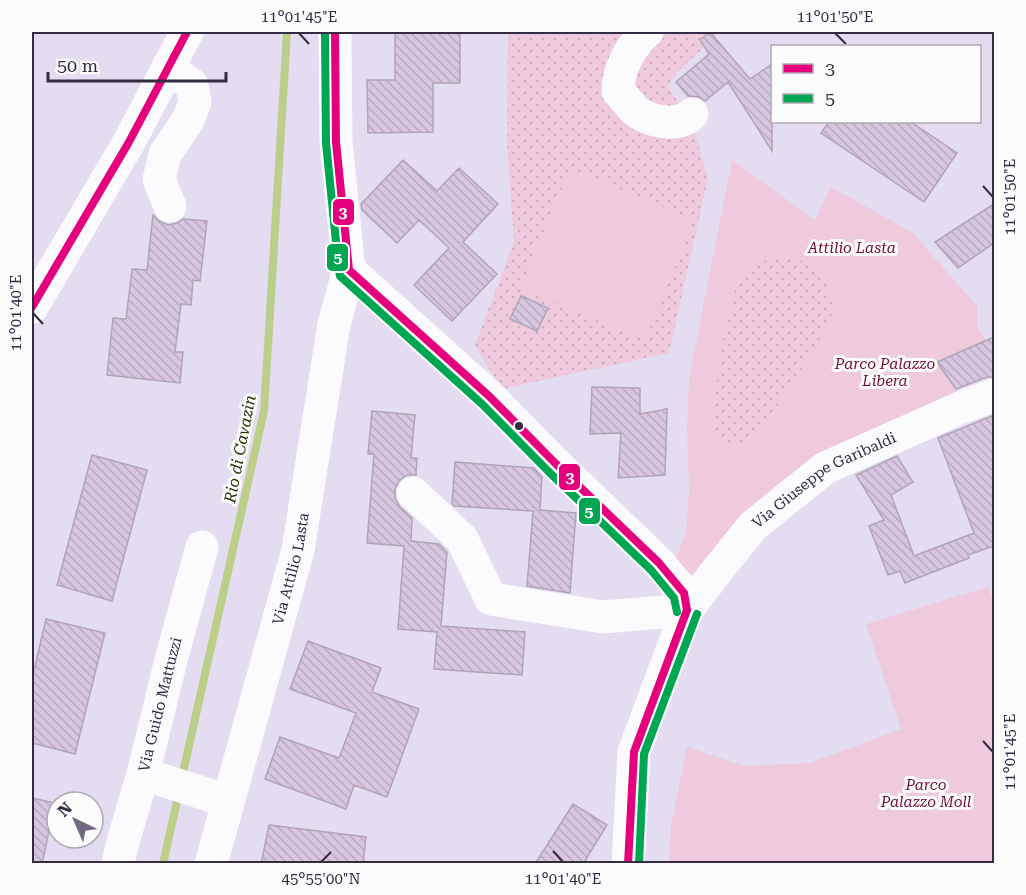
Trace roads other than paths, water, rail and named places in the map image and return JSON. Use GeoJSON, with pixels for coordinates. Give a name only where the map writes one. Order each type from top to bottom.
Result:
{"type":"FeatureCollection","features":[{"type":"Feature","properties":{"kind":"street"},"geometry":{"type":"LineString","coordinates":[[32,307],[129,142],[187,32]]}},
{"type":"Feature","properties":{"kind":"street"},"geometry":{"type":"LineString","coordinates":[[335,32],[336,142],[349,270],[489,396],[659,563],[684,593],[687,610],[551,620],[491,599],[462,539],[413,493]]}},
{"type":"Feature","properties":{"kind":"street"},"geometry":{"type":"LineString","coordinates":[[647,32],[637,41],[627,57],[618,79],[618,91],[640,115],[656,120],[670,123],[693,114]]}},
{"type":"Feature","properties":{"kind":"street"},"geometry":{"type":"LineString","coordinates":[[168,67],[192,85],[195,102],[188,120],[165,154],[159,180],[170,206]]}},
{"type":"Feature","properties":{"kind":"street","name":"Via Attilio Lasta"},"geometry":{"type":"LineString","coordinates":[[211,864],[298,550],[334,324],[349,270]]}},
{"type":"Feature","properties":{"kind":"street","name":"Via Giuseppe Garibaldi"},"geometry":{"type":"LineString","coordinates":[[628,864],[634,752],[687,610],[715,573],[753,526],[825,468],[994,394]]}},
{"type":"Feature","properties":{"kind":"street","name":"Via Guido Mattuzzi"},"geometry":{"type":"LineString","coordinates":[[118,864],[202,547]]}},
{"type":"Feature","properties":{"kind":"street"},"geometry":{"type":"LineString","coordinates":[[143,774],[228,801]]}},
{"type":"Feature","properties":{"kind":"waterway","name":"Rio di Cavazin"},"geometry":{"type":"LineString","coordinates":[[182,777],[264,411],[287,32]]}},
{"type":"Feature","properties":{"kind":"waterway","name":"Rio di Cavazin"},"geometry":{"type":"LineString","coordinates":[[163,864],[179,792]]}},
{"type":"Feature","properties":{"kind":"park label","name":"Attilio Lasta"},"geometry":{"type":"Point","coordinates":[852,248]}},
{"type":"Feature","properties":{"kind":"park label","name":"Parco Palazzo Libera"},"geometry":{"type":"Point","coordinates":[885,372]}},
{"type":"Feature","properties":{"kind":"park label","name":"Parco Palazzo Moll"},"geometry":{"type":"Point","coordinates":[926,794]}}]}
